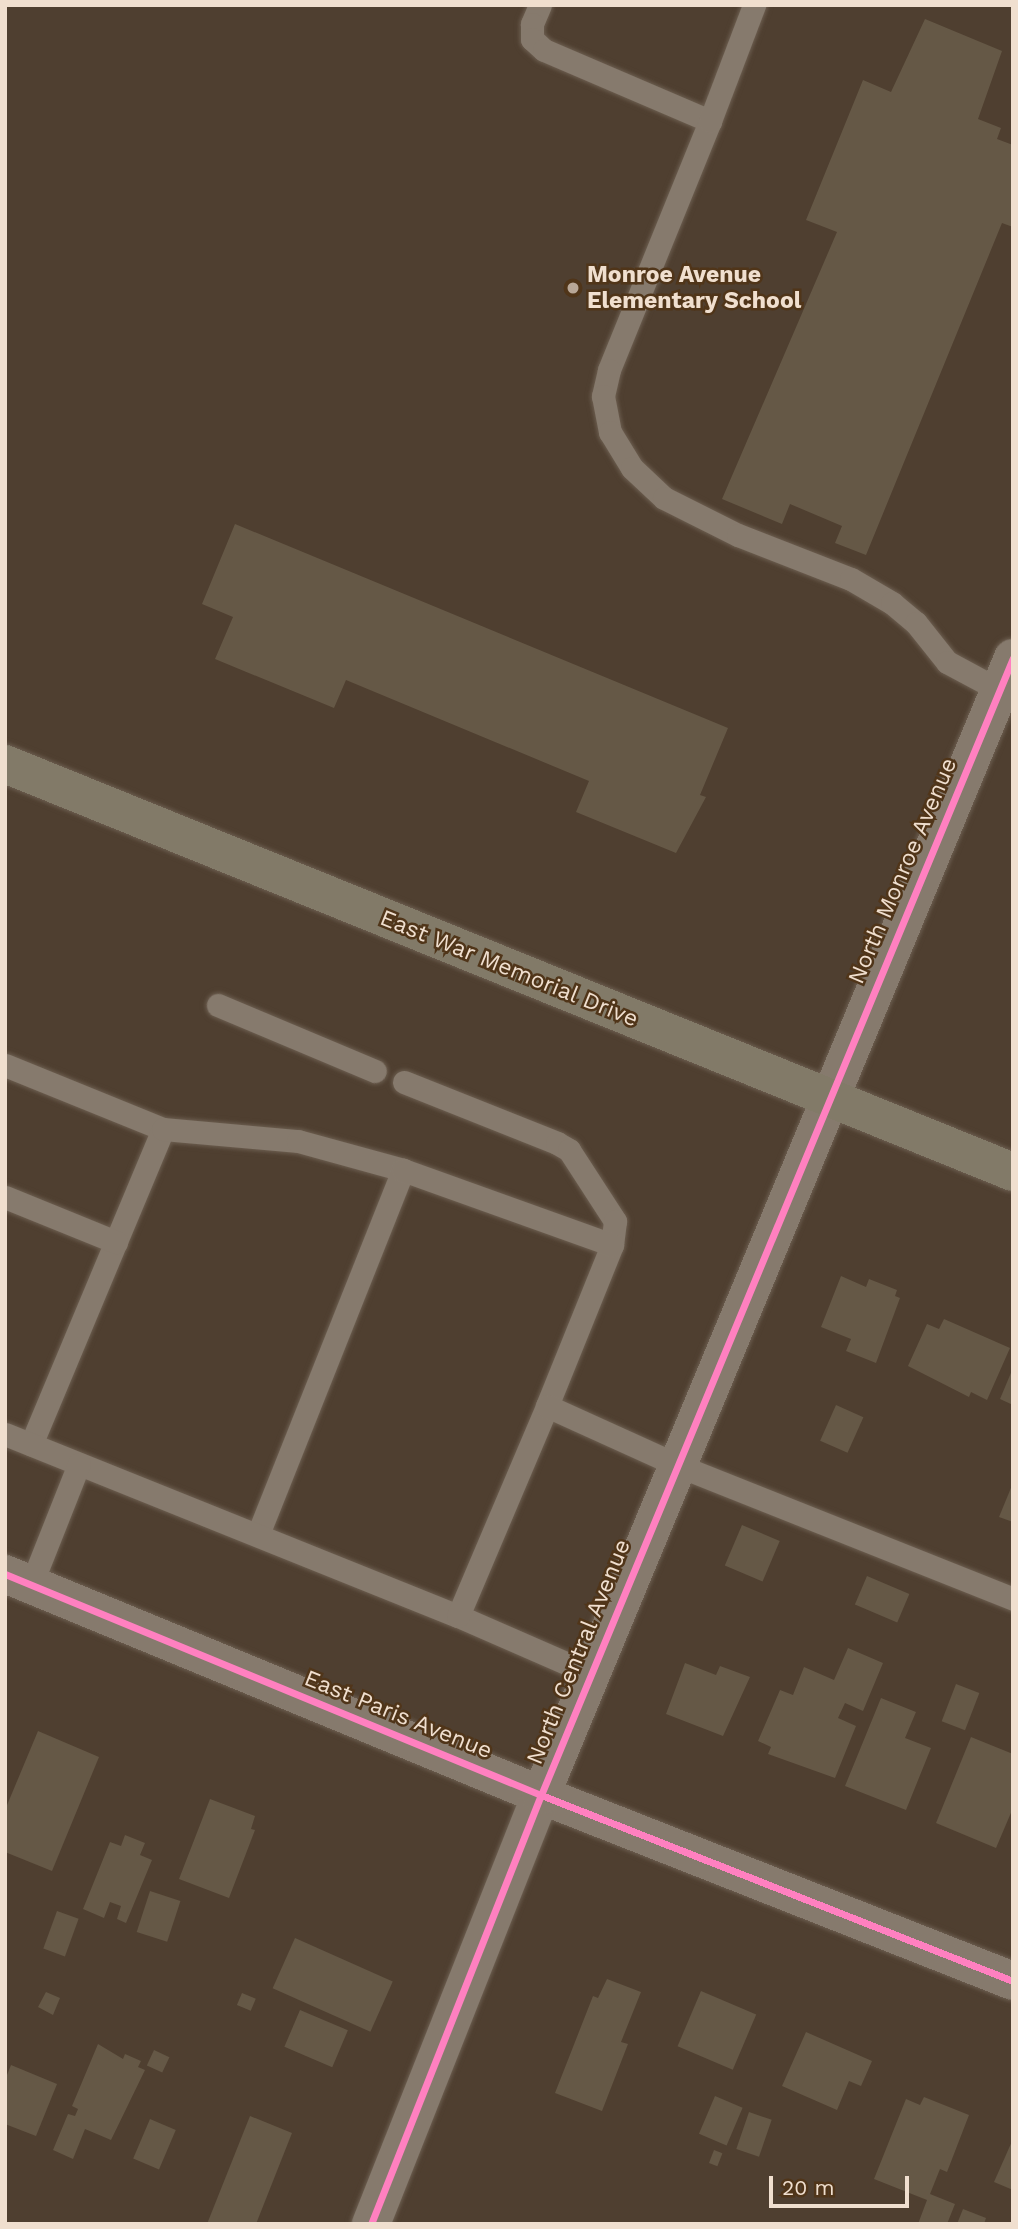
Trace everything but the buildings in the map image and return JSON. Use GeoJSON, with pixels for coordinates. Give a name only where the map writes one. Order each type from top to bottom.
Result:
{"type":"FeatureCollection","features":[{"type":"Feature","properties":{"kind":"highway","name":"East War Memorial Drive"},"geometry":{"type":"LineString","coordinates":[[5,764],[1013,1172]]}},
{"type":"Feature","properties":{"kind":"street","name":"North Monroe Avenue"},"geometry":{"type":"LineString","coordinates":[[829,1098],[1006,674]]}},
{"type":"Feature","properties":{"kind":"street","name":"North Central Avenue"},"geometry":{"type":"LineString","coordinates":[[371,2224],[541,1795],[829,1098]]}},
{"type":"Feature","properties":{"kind":"street","name":"East Paris Avenue"},"geometry":{"type":"LineString","coordinates":[[18,1580],[541,1795],[1013,1981]]}},
{"type":"Feature","properties":{"kind":"lane"},"geometry":{"type":"LineString","coordinates":[[540,5],[532,24],[532,39],[544,50],[710,121]]}},
{"type":"Feature","properties":{"kind":"lane"},"geometry":{"type":"LineString","coordinates":[[754,5],[609,370],[603,396],[610,432],[632,468],[664,498],[738,535],[851,579],[916,623],[947,662],[1006,674]]}},
{"type":"Feature","properties":{"kind":"lane"},"geometry":{"type":"LineString","coordinates":[[218,1005],[374,1071]]}},
{"type":"Feature","properties":{"kind":"lane"},"geometry":{"type":"LineString","coordinates":[[5,1065],[163,1129],[298,1140],[403,1170],[612,1245]]}},
{"type":"Feature","properties":{"kind":"lane"},"geometry":{"type":"LineString","coordinates":[[404,1082],[569,1150],[615,1221],[612,1245],[458,1616]]}},
{"type":"Feature","properties":{"kind":"lane"},"geometry":{"type":"LineString","coordinates":[[31,1444],[163,1129]]}},
{"type":"Feature","properties":{"kind":"lane"},"geometry":{"type":"LineString","coordinates":[[257,1535],[403,1170]]}},
{"type":"Feature","properties":{"kind":"lane"},"geometry":{"type":"LineString","coordinates":[[5,1197],[116,1242]]}},
{"type":"Feature","properties":{"kind":"lane"},"geometry":{"type":"LineString","coordinates":[[547,1406],[677,1465],[1013,1599]]}},
{"type":"Feature","properties":{"kind":"lane"},"geometry":{"type":"LineString","coordinates":[[5,1434],[458,1616],[591,1674]]}},
{"type":"Feature","properties":{"kind":"lane"},"geometry":{"type":"LineString","coordinates":[[18,1580],[79,1464]]}},
{"type":"Feature","properties":{"kind":"cycle path"},"geometry":{"type":"LineString","coordinates":[[371,2224],[541,1795],[1013,658]]}},
{"type":"Feature","properties":{"kind":"cycle path"},"geometry":{"type":"LineString","coordinates":[[5,1574],[541,1795],[1013,1981]]}},
{"type":"Feature","properties":{"kind":"place","name":"Monroe Avenue Elementary School"},"geometry":{"type":"Point","coordinates":[573,288]}}]}
